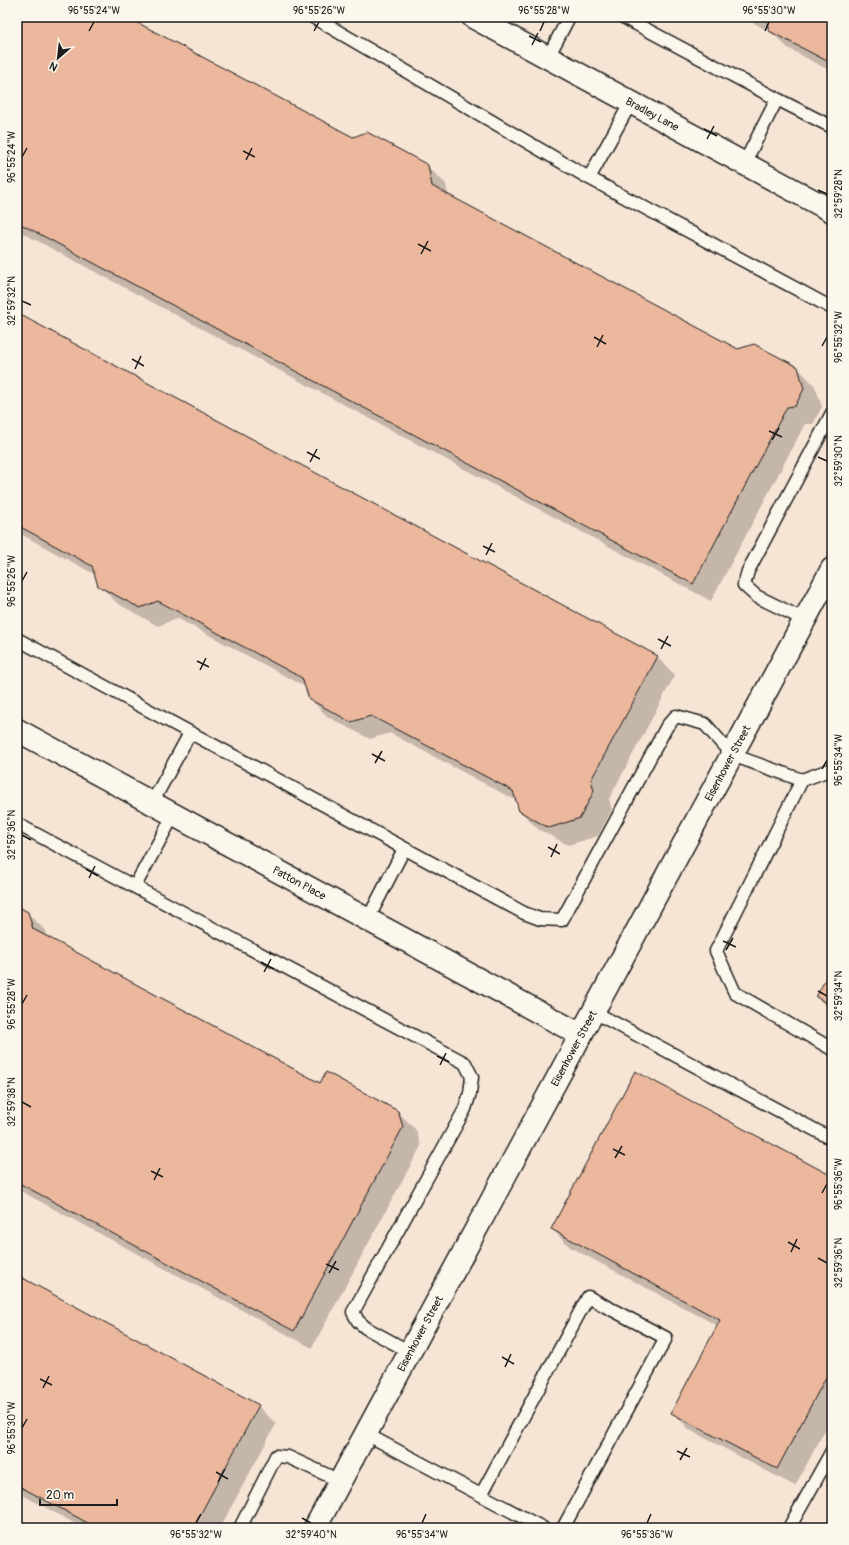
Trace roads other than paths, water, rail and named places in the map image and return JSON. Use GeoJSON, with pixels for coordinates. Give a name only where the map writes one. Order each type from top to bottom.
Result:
{"type":"FeatureCollection","features":[{"type":"Feature","properties":{"kind":"street","name":"Bradley Lane"},"geometry":{"type":"LineString","coordinates":[[473,17],[832,211]]}},
{"type":"Feature","properties":{"kind":"street","name":"Eisenhower Street"},"geometry":{"type":"LineString","coordinates":[[315,1528],[832,570]]}},
{"type":"Feature","properties":{"kind":"street","name":"Patton Place"},"geometry":{"type":"LineString","coordinates":[[17,730],[581,1035]]}},
{"type":"Feature","properties":{"kind":"lane"},"geometry":{"type":"LineString","coordinates":[[313,17],[589,178],[832,308]]}},
{"type":"Feature","properties":{"kind":"lane"},"geometry":{"type":"LineString","coordinates":[[548,57],[569,17]]}},
{"type":"Feature","properties":{"kind":"lane"},"geometry":{"type":"LineString","coordinates":[[623,17],[832,127]]}},
{"type":"Feature","properties":{"kind":"lane"},"geometry":{"type":"LineString","coordinates":[[744,164],[777,99]]}},
{"type":"Feature","properties":{"kind":"lane"},"geometry":{"type":"LineString","coordinates":[[589,178],[631,102]]}},
{"type":"Feature","properties":{"kind":"lane"},"geometry":{"type":"LineString","coordinates":[[804,620],[756,596],[744,585],[748,571],[832,413]]}},
{"type":"Feature","properties":{"kind":"lane"},"geometry":{"type":"LineString","coordinates":[[17,639],[404,849],[524,913],[540,919],[562,920],[667,726],[676,716],[705,724],[732,755],[802,780],[832,769]]}},
{"type":"Feature","properties":{"kind":"lane"},"geometry":{"type":"LineString","coordinates":[[152,803],[190,733]]}},
{"type":"Feature","properties":{"kind":"lane"},"geometry":{"type":"LineString","coordinates":[[802,780],[716,951],[735,993],[832,1048]]}},
{"type":"Feature","properties":{"kind":"lane"},"geometry":{"type":"LineString","coordinates":[[135,886],[174,814]]}},
{"type":"Feature","properties":{"kind":"lane"},"geometry":{"type":"LineString","coordinates":[[17,824],[465,1063],[472,1077],[470,1093],[465,1109],[353,1312],[358,1321],[366,1328],[410,1352]]}},
{"type":"Feature","properties":{"kind":"lane"},"geometry":{"type":"LineString","coordinates":[[368,919],[404,849]]}},
{"type":"Feature","properties":{"kind":"lane"},"geometry":{"type":"LineString","coordinates":[[594,1012],[832,1139]]}},
{"type":"Feature","properties":{"kind":"lane"},"geometry":{"type":"LineString","coordinates":[[481,1495],[588,1297],[666,1338],[563,1528]]}},
{"type":"Feature","properties":{"kind":"lane"},"geometry":{"type":"LineString","coordinates":[[366,1434],[543,1528]]}},
{"type":"Feature","properties":{"kind":"lane"},"geometry":{"type":"LineString","coordinates":[[789,1528],[832,1451]]}},
{"type":"Feature","properties":{"kind":"lane"},"geometry":{"type":"LineString","coordinates":[[240,1528],[276,1456],[288,1456],[340,1482]]}}]}
